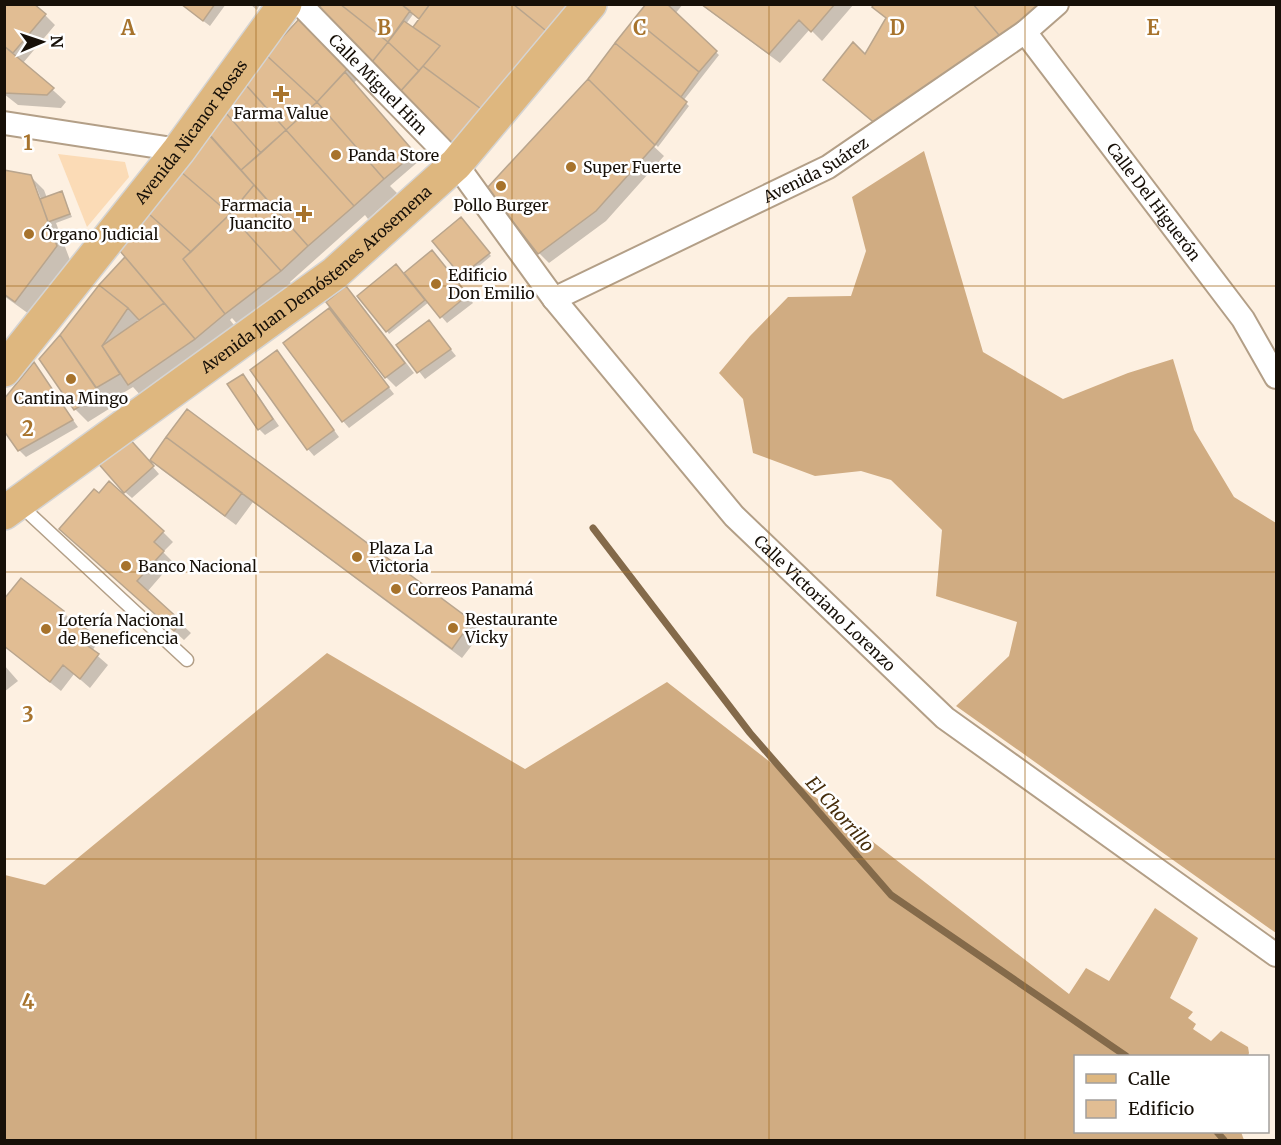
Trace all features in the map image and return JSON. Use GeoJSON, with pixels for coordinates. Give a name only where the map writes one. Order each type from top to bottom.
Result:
{"type":"FeatureCollection","features":[{"type":"Feature","properties":{"kind":"main road","name":"Avenida Nicanor Rosas"},"geometry":{"type":"LineString","coordinates":[[4,370],[179,150],[285,4]]}},
{"type":"Feature","properties":{"kind":"main road","name":"Avenida Juan Demóstenes Arosemena"},"geometry":{"type":"LineString","coordinates":[[12,508],[334,273],[456,164],[590,4]]}},
{"type":"Feature","properties":{"kind":"street","name":"Calle Miguel Him"},"geometry":{"type":"LineString","coordinates":[[300,4],[456,164]]}},
{"type":"Feature","properties":{"kind":"street","name":"Avenida Suárez"},"geometry":{"type":"LineString","coordinates":[[554,299],[828,167],[1024,32],[1057,4]]}},
{"type":"Feature","properties":{"kind":"street","name":"Calle Del Higuerón"},"geometry":{"type":"LineString","coordinates":[[1024,32],[1243,319],[1276,377]]}},
{"type":"Feature","properties":{"kind":"street"},"geometry":{"type":"LineString","coordinates":[[4,123],[179,150]]}},
{"type":"Feature","properties":{"kind":"street","name":"Calle Victoriano Lorenzo"},"geometry":{"type":"LineString","coordinates":[[456,164],[554,299],[734,516],[945,718],[1276,955]]}},
{"type":"Feature","properties":{"kind":"lane"},"geometry":{"type":"LineString","coordinates":[[12,508],[187,660]]}},
{"type":"Feature","properties":{"kind":"shaded area"},"geometry":{"type":"Polygon","coordinates":[[[924,151],[983,352],[1063,399],[1128,373],[1173,359],[1194,430],[1234,497],[1276,523],[1276,933],[956,706],[1009,656],[1017,622],[936,596],[942,530],[891,480],[861,471],[815,476],[753,453],[743,399],[719,373],[750,336],[788,297],[851,296],[866,251],[852,197],[924,151]]]}},
{"type":"Feature","properties":{"kind":"shaded area"},"geometry":{"type":"Polygon","coordinates":[[[58,154],[125,162],[129,177],[87,227],[58,154]]]}},
{"type":"Feature","properties":{"kind":"shaded area"},"geometry":{"type":"Polygon","coordinates":[[[327,653],[525,769],[667,682],[1069,994],[1086,968],[1109,981],[1155,908],[1198,938],[1170,998],[1193,1012],[1188,1018],[1196,1024],[1193,1029],[1211,1041],[1221,1031],[1248,1047],[1248,1055],[1074,1055],[1074,1133],[1241,1133],[1244,1140],[5,1140],[5,875],[45,885],[327,653]]]}},
{"type":"Feature","properties":{"kind":"building"},"geometry":{"type":"Polygon","coordinates":[[[4,4],[34,4],[46,14],[13,53],[4,46],[4,4]]]}},
{"type":"Feature","properties":{"kind":"building"},"geometry":{"type":"Polygon","coordinates":[[[181,4],[215,4],[203,21],[181,4]]]}},
{"type":"Feature","properties":{"kind":"building"},"geometry":{"type":"Polygon","coordinates":[[[322,4],[340,4],[388,42],[368,67],[314,15],[322,4]]]}},
{"type":"Feature","properties":{"kind":"building"},"geometry":{"type":"Polygon","coordinates":[[[340,4],[401,4],[410,11],[388,42],[340,4]]]}},
{"type":"Feature","properties":{"kind":"building"},"geometry":{"type":"Polygon","coordinates":[[[401,4],[430,4],[419,19],[401,4]]]}},
{"type":"Feature","properties":{"kind":"building"},"geometry":{"type":"Polygon","coordinates":[[[430,4],[513,4],[555,38],[488,114],[423,66],[440,46],[413,27],[430,4]]]}},
{"type":"Feature","properties":{"kind":"building"},"geometry":{"type":"Polygon","coordinates":[[[513,4],[583,4],[555,38],[513,4]]]}},
{"type":"Feature","properties":{"kind":"building"},"geometry":{"type":"Polygon","coordinates":[[[646,4],[667,4],[717,51],[699,72],[634,19],[646,4]]]}},
{"type":"Feature","properties":{"kind":"building"},"geometry":{"type":"Polygon","coordinates":[[[701,4],[835,4],[811,32],[799,20],[769,54],[701,4]]]}},
{"type":"Feature","properties":{"kind":"building"},"geometry":{"type":"Polygon","coordinates":[[[874,4],[973,4],[1004,41],[877,125],[823,80],[853,42],[865,54],[886,18],[872,7],[874,4]]]}},
{"type":"Feature","properties":{"kind":"building"},"geometry":{"type":"Polygon","coordinates":[[[973,4],[1035,4],[1039,10],[1004,41],[973,4]]]}},
{"type":"Feature","properties":{"kind":"building"},"geometry":{"type":"Polygon","coordinates":[[[300,18],[351,65],[317,102],[266,55],[300,18]]]}},
{"type":"Feature","properties":{"kind":"building"},"geometry":{"type":"Polygon","coordinates":[[[634,19],[699,72],[681,97],[615,43],[634,19]]]}},
{"type":"Feature","properties":{"kind":"building"},"geometry":{"type":"Polygon","coordinates":[[[404,21],[440,46],[419,71],[388,42],[404,21]]]}},
{"type":"Feature","properties":{"kind":"building"},"geometry":{"type":"Polygon","coordinates":[[[388,42],[419,71],[398,94],[368,67],[388,42]]]}},
{"type":"Feature","properties":{"kind":"building"},"geometry":{"type":"Polygon","coordinates":[[[615,43],[687,102],[655,145],[588,79],[615,43]]]}},
{"type":"Feature","properties":{"kind":"building"},"geometry":{"type":"Polygon","coordinates":[[[4,46],[54,88],[47,95],[4,93],[4,46]]]}},
{"type":"Feature","properties":{"kind":"building","name":"Farma Value"},"geometry":{"type":"Polygon","coordinates":[[[266,55],[317,102],[286,130],[246,85],[266,55]]]}},
{"type":"Feature","properties":{"kind":"building"},"geometry":{"type":"Polygon","coordinates":[[[423,66],[488,114],[455,148],[398,94],[423,66]]]}},
{"type":"Feature","properties":{"kind":"building"},"geometry":{"type":"Polygon","coordinates":[[[345,72],[415,153],[384,179],[317,102],[345,72]]]}},
{"type":"Feature","properties":{"kind":"building","name":"Super Fuerte"},"geometry":{"type":"Polygon","coordinates":[[[588,79],[655,145],[596,211],[538,254],[487,188],[588,79]]]}},
{"type":"Feature","properties":{"kind":"building"},"geometry":{"type":"Polygon","coordinates":[[[246,85],[286,130],[261,153],[225,112],[246,85]]]}},
{"type":"Feature","properties":{"kind":"building","name":"Panda Store"},"geometry":{"type":"Polygon","coordinates":[[[317,102],[384,179],[354,206],[286,130],[317,102]]]}},
{"type":"Feature","properties":{"kind":"building"},"geometry":{"type":"Polygon","coordinates":[[[225,112],[261,153],[241,170],[209,134],[225,112]]]}},
{"type":"Feature","properties":{"kind":"building"},"geometry":{"type":"Polygon","coordinates":[[[286,130],[354,206],[308,246],[241,170],[286,130]]]}},
{"type":"Feature","properties":{"kind":"building"},"geometry":{"type":"Polygon","coordinates":[[[210,136],[254,185],[230,214],[180,171],[210,136]]]}},
{"type":"Feature","properties":{"kind":"building","name":"Órgano Judicial"},"geometry":{"type":"Polygon","coordinates":[[[4,170],[31,175],[57,246],[15,302],[4,294],[4,170]]]}},
{"type":"Feature","properties":{"kind":"building"},"geometry":{"type":"Polygon","coordinates":[[[180,171],[230,214],[191,252],[149,214],[180,171]]]}},
{"type":"Feature","properties":{"kind":"building"},"geometry":{"type":"Polygon","coordinates":[[[254,185],[308,246],[281,271],[230,214],[254,185]]]}},
{"type":"Feature","properties":{"kind":"building"},"geometry":{"type":"Polygon","coordinates":[[[62,191],[70,214],[48,222],[40,199],[62,191]]]}},
{"type":"Feature","properties":{"kind":"building"},"geometry":{"type":"Polygon","coordinates":[[[149,214],[191,252],[183,259],[225,314],[195,339],[120,251],[149,214]]]}},
{"type":"Feature","properties":{"kind":"building"},"geometry":{"type":"Polygon","coordinates":[[[230,214],[281,271],[225,314],[183,259],[230,214]]]}},
{"type":"Feature","properties":{"kind":"building"},"geometry":{"type":"Polygon","coordinates":[[[461,217],[490,253],[461,276],[432,241],[461,217]]]}},
{"type":"Feature","properties":{"kind":"building","name":"Edificio Don Emilio"},"geometry":{"type":"Polygon","coordinates":[[[432,250],[468,295],[440,318],[404,273],[432,250]]]}},
{"type":"Feature","properties":{"kind":"building"},"geometry":{"type":"Polygon","coordinates":[[[125,257],[164,303],[139,320],[99,285],[125,257]]]}},
{"type":"Feature","properties":{"kind":"building"},"geometry":{"type":"Polygon","coordinates":[[[396,264],[425,300],[386,332],[357,296],[396,264]]]}},
{"type":"Feature","properties":{"kind":"building"},"geometry":{"type":"Polygon","coordinates":[[[99,285],[128,308],[102,346],[120,374],[96,388],[60,335],[99,285]]]}},
{"type":"Feature","properties":{"kind":"building"},"geometry":{"type":"Polygon","coordinates":[[[346,286],[405,363],[385,378],[326,302],[346,286]]]}},
{"type":"Feature","properties":{"kind":"building"},"geometry":{"type":"Polygon","coordinates":[[[164,303],[195,339],[128,385],[102,346],[164,303]]]}},
{"type":"Feature","properties":{"kind":"building"},"geometry":{"type":"Polygon","coordinates":[[[329,308],[389,387],[342,422],[283,343],[329,308]]]}},
{"type":"Feature","properties":{"kind":"building"},"geometry":{"type":"Polygon","coordinates":[[[429,320],[451,349],[417,373],[396,345],[429,320]]]}},
{"type":"Feature","properties":{"kind":"building"},"geometry":{"type":"Polygon","coordinates":[[[60,335],[100,393],[74,410],[39,359],[60,335]]]}},
{"type":"Feature","properties":{"kind":"building"},"geometry":{"type":"Polygon","coordinates":[[[277,350],[334,430],[307,450],[250,370],[277,350]]]}},
{"type":"Feature","properties":{"kind":"building"},"geometry":{"type":"Polygon","coordinates":[[[34,362],[73,420],[18,451],[4,431],[4,399],[34,362]]]}},
{"type":"Feature","properties":{"kind":"building"},"geometry":{"type":"Polygon","coordinates":[[[243,374],[273,419],[258,430],[227,384],[243,374]]]}},
{"type":"Feature","properties":{"kind":"building","name":"Plaza La Victoria"},"geometry":{"type":"Polygon","coordinates":[[[187,409],[472,621],[452,649],[166,437],[187,409]]]}},
{"type":"Feature","properties":{"kind":"building"},"geometry":{"type":"Polygon","coordinates":[[[127,436],[154,466],[124,493],[97,462],[127,436]]]}},
{"type":"Feature","properties":{"kind":"building"},"geometry":{"type":"Polygon","coordinates":[[[166,437],[242,493],[225,516],[150,460],[166,437]]]}},
{"type":"Feature","properties":{"kind":"building","name":"Banco Nacional"},"geometry":{"type":"Polygon","coordinates":[[[109,481],[164,531],[154,542],[164,551],[137,581],[182,622],[174,631],[59,529],[94,489],[99,493],[109,481]]]}},
{"type":"Feature","properties":{"kind":"building","name":"Lotería Nacional de Beneficencia"},"geometry":{"type":"Polygon","coordinates":[[[21,578],[64,611],[59,617],[72,627],[77,621],[89,631],[81,641],[99,654],[80,679],[63,665],[50,682],[4,646],[4,599],[21,578]]]}},
{"type":"Feature","properties":{"kind":"waterway","name":"El Chorrillo"},"geometry":{"type":"LineString","coordinates":[[593,528],[750,733],[891,895],[1125,1055]]}},
{"type":"Feature","properties":{"kind":"waterway","name":"El Chorrillo"},"geometry":{"type":"LineString","coordinates":[[1218,1133],[1224,1140]]}},
{"type":"Feature","properties":{"kind":"place","name":"Farma Value"},"geometry":{"type":"Point","coordinates":[281,94]}},
{"type":"Feature","properties":{"kind":"place","name":"Panda Store"},"geometry":{"type":"Point","coordinates":[336,155]}},
{"type":"Feature","properties":{"kind":"place","name":"Super Fuerte"},"geometry":{"type":"Point","coordinates":[571,167]}},
{"type":"Feature","properties":{"kind":"place","name":"Pollo Burger"},"geometry":{"type":"Point","coordinates":[501,186]}},
{"type":"Feature","properties":{"kind":"place","name":"Farmacia Juancito"},"geometry":{"type":"Point","coordinates":[304,214]}},
{"type":"Feature","properties":{"kind":"place","name":"Órgano Judicial"},"geometry":{"type":"Point","coordinates":[29,234]}},
{"type":"Feature","properties":{"kind":"place","name":"Edificio Don Emilio"},"geometry":{"type":"Point","coordinates":[436,284]}},
{"type":"Feature","properties":{"kind":"place","name":"Cantina Mingo"},"geometry":{"type":"Point","coordinates":[71,379]}},
{"type":"Feature","properties":{"kind":"place","name":"Plaza La Victoria"},"geometry":{"type":"Point","coordinates":[357,557]}},
{"type":"Feature","properties":{"kind":"place","name":"Banco Nacional"},"geometry":{"type":"Point","coordinates":[126,566]}},
{"type":"Feature","properties":{"kind":"place","name":"Correos Panamá"},"geometry":{"type":"Point","coordinates":[396,589]}},
{"type":"Feature","properties":{"kind":"place","name":"Restaurante Vicky"},"geometry":{"type":"Point","coordinates":[453,628]}},
{"type":"Feature","properties":{"kind":"place","name":"Lotería Nacional de Beneficencia"},"geometry":{"type":"Point","coordinates":[46,629]}}]}
